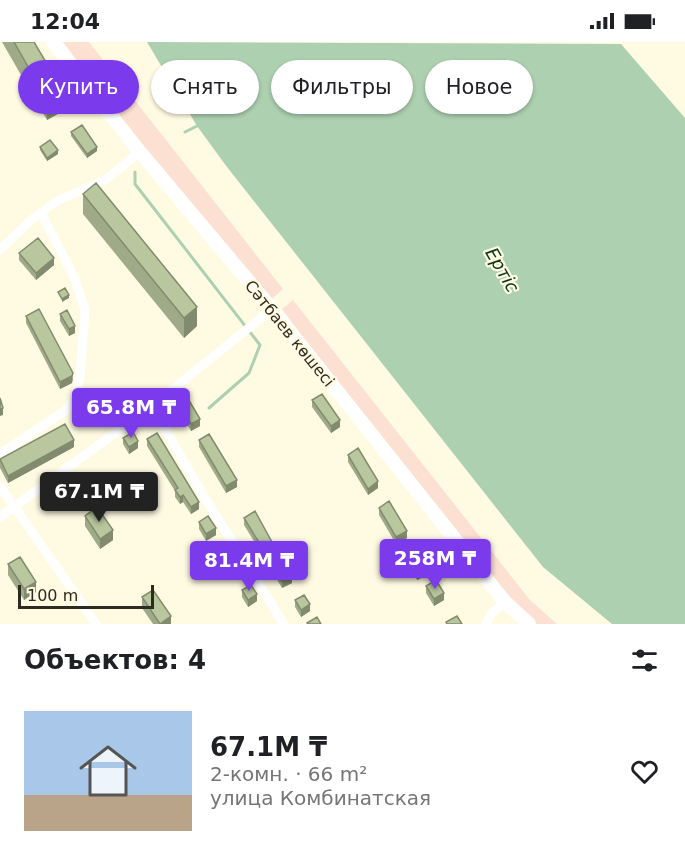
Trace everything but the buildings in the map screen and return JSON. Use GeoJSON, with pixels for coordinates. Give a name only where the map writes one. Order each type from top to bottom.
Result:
{"type":"FeatureCollection","features":[{"type":"Feature","properties":{"kind":"main road","name":"Сәтбаев көшесі"},"geometry":{"type":"LineString","coordinates":[[53,42],[140,152],[272,309],[505,602],[528,624]]}},
{"type":"Feature","properties":{"kind":"street"},"geometry":{"type":"LineString","coordinates":[[0,250],[30,221],[57,201],[105,180],[140,152]]}},
{"type":"Feature","properties":{"kind":"street"},"geometry":{"type":"LineString","coordinates":[[0,454],[66,410],[75,397],[80,378],[85,309],[74,276],[41,213]]}},
{"type":"Feature","properties":{"kind":"street"},"geometry":{"type":"LineString","coordinates":[[0,517],[152,406],[272,309]]}},
{"type":"Feature","properties":{"kind":"street"},"geometry":{"type":"LineString","coordinates":[[152,406],[203,495],[284,624]]}},
{"type":"Feature","properties":{"kind":"street"},"geometry":{"type":"LineString","coordinates":[[0,486],[13,508],[96,624]]}},
{"type":"Feature","properties":{"kind":"street"},"geometry":{"type":"LineString","coordinates":[[486,624],[491,614],[505,602]]}},
{"type":"Feature","properties":{"kind":"shaded area"},"geometry":{"type":"Polygon","coordinates":[[[63,42],[89,42],[103,60],[77,60],[63,42]]]}},
{"type":"Feature","properties":{"kind":"shaded area"},"geometry":{"type":"Polygon","coordinates":[[[139,106],[283,289],[272,299],[118,114],[139,114],[139,106]]]}},
{"type":"Feature","properties":{"kind":"shaded area"},"geometry":{"type":"Polygon","coordinates":[[[293,300],[530,600],[557,624],[533,624],[462,549],[282,309],[293,300]]]}},
{"type":"Feature","properties":{"kind":"water","name":"Ертіс"},"geometry":{"type":"Polygon","coordinates":[[[147,42],[621,44],[685,118],[685,624],[612,624],[543,567],[227,167],[190,114],[259,114],[259,60],[158,60],[147,42]]]}},
{"type":"Feature","properties":{"kind":"waterway"},"geometry":{"type":"LineString","coordinates":[[185,132],[197,126]]}},
{"type":"Feature","properties":{"kind":"waterway"},"geometry":{"type":"LineString","coordinates":[[135,172],[135,184],[260,345],[249,373],[209,408]]}}]}
